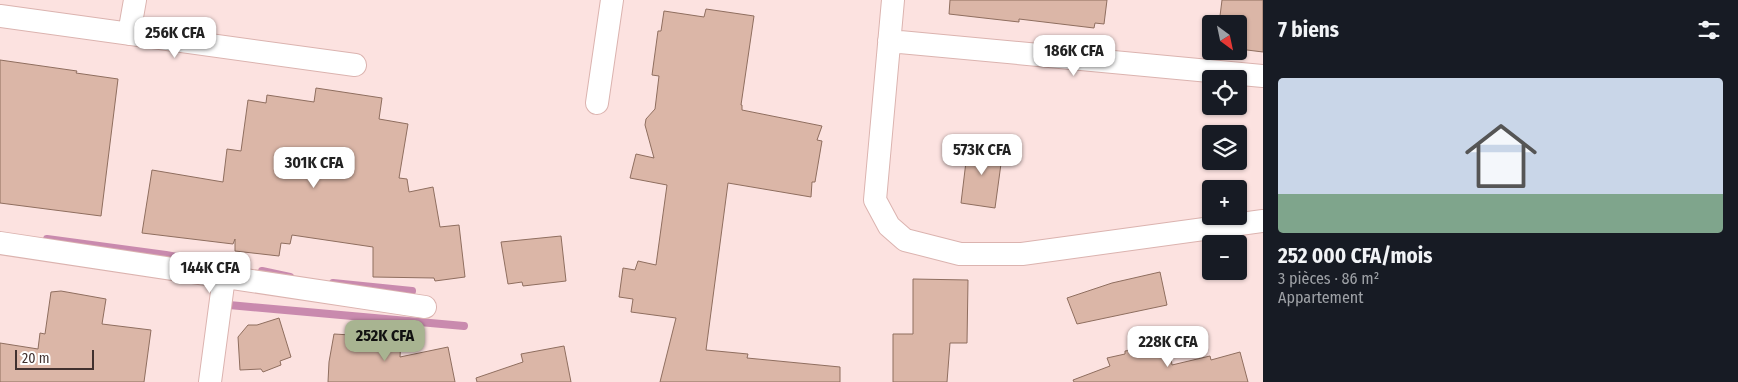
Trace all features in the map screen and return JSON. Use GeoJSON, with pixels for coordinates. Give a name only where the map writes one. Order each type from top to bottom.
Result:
{"type":"FeatureCollection","features":[{"type":"Feature","properties":{"kind":"street"},"geometry":{"type":"LineString","coordinates":[[129,34],[135,0]]}},
{"type":"Feature","properties":{"kind":"street"},"geometry":{"type":"LineString","coordinates":[[598,103],[612,0]]}},
{"type":"Feature","properties":{"kind":"street"},"geometry":{"type":"LineString","coordinates":[[893,0],[874,200],[888,226],[906,240],[960,254],[1022,254],[1263,221]]}},
{"type":"Feature","properties":{"kind":"street"},"geometry":{"type":"LineString","coordinates":[[0,16],[355,65]]}},
{"type":"Feature","properties":{"kind":"street"},"geometry":{"type":"LineString","coordinates":[[889,41],[1263,76]]}},
{"type":"Feature","properties":{"kind":"street"},"geometry":{"type":"LineString","coordinates":[[0,243],[425,307]]}},
{"type":"Feature","properties":{"kind":"street"},"geometry":{"type":"LineString","coordinates":[[210,382],[224,277]]}},
{"type":"Feature","properties":{"kind":"building"},"geometry":{"type":"Polygon","coordinates":[[[950,0],[1107,0],[1104,24],[1095,23],[1094,28],[1019,19],[1019,22],[949,14],[950,0]]]}},
{"type":"Feature","properties":{"kind":"building"},"geometry":{"type":"Polygon","coordinates":[[[1222,0],[1263,0],[1263,52],[1248,50],[1248,15],[1220,15],[1222,0]]]}},
{"type":"Feature","properties":{"kind":"building"},"geometry":{"type":"Polygon","coordinates":[[[706,9],[754,16],[741,105],[742,110],[822,126],[817,140],[822,141],[815,182],[812,182],[811,197],[728,183],[706,350],[748,354],[747,358],[840,367],[840,382],[660,382],[676,318],[631,312],[633,299],[619,297],[623,268],[635,270],[638,261],[656,265],[667,185],[630,178],[636,154],[654,158],[645,125],[646,119],[655,109],[659,76],[652,75],[658,31],[661,31],[664,11],[704,17],[706,9]]]}},
{"type":"Feature","properties":{"kind":"building"},"geometry":{"type":"Polygon","coordinates":[[[0,60],[118,79],[101,216],[0,203],[0,60]]]}},
{"type":"Feature","properties":{"kind":"building"},"geometry":{"type":"Polygon","coordinates":[[[316,88],[382,98],[379,119],[408,124],[399,178],[407,179],[409,192],[433,187],[440,227],[459,225],[465,277],[435,281],[434,278],[373,277],[373,247],[292,235],[290,244],[281,243],[279,256],[235,251],[235,239],[233,244],[142,233],[152,170],[223,182],[227,149],[241,151],[248,100],[266,103],[267,95],[314,102],[316,88]]]}},
{"type":"Feature","properties":{"kind":"building"},"geometry":{"type":"Polygon","coordinates":[[[968,145],[1003,149],[995,208],[961,203],[968,145]]]}},
{"type":"Feature","properties":{"kind":"building"},"geometry":{"type":"Polygon","coordinates":[[[561,236],[566,281],[523,286],[522,282],[508,284],[501,242],[561,236]]]}},
{"type":"Feature","properties":{"kind":"building"},"geometry":{"type":"Polygon","coordinates":[[[1160,272],[1167,305],[1077,324],[1067,298],[1112,283],[1160,272]]]}},
{"type":"Feature","properties":{"kind":"building"},"geometry":{"type":"Polygon","coordinates":[[[913,279],[968,280],[967,343],[950,343],[947,382],[893,382],[893,334],[913,334],[913,279]]]}},
{"type":"Feature","properties":{"kind":"building"},"geometry":{"type":"Polygon","coordinates":[[[61,291],[106,299],[102,324],[151,330],[144,382],[0,382],[0,343],[38,349],[40,333],[45,334],[51,292],[61,291]]]}},
{"type":"Feature","properties":{"kind":"building"},"geometry":{"type":"Polygon","coordinates":[[[279,318],[291,357],[280,361],[281,365],[263,372],[261,369],[240,370],[238,337],[248,325],[257,325],[279,318]]]}},
{"type":"Feature","properties":{"kind":"building"},"geometry":{"type":"Polygon","coordinates":[[[334,334],[401,338],[400,357],[448,347],[455,382],[328,382],[334,334]]]}},
{"type":"Feature","properties":{"kind":"building"},"geometry":{"type":"Polygon","coordinates":[[[1169,344],[1172,365],[1210,356],[1211,360],[1240,352],[1248,382],[1074,382],[1073,380],[1110,366],[1107,358],[1125,354],[1125,351],[1169,344]]]}},
{"type":"Feature","properties":{"kind":"building"},"geometry":{"type":"Polygon","coordinates":[[[564,346],[571,382],[477,382],[476,378],[523,362],[521,354],[564,346]]]}},
{"type":"Feature","properties":{"kind":"waterway"},"geometry":{"type":"LineString","coordinates":[[47,239],[166,255],[216,264]]}},
{"type":"Feature","properties":{"kind":"waterway"},"geometry":{"type":"LineString","coordinates":[[262,271],[290,277]]}},
{"type":"Feature","properties":{"kind":"waterway"},"geometry":{"type":"LineString","coordinates":[[333,283],[412,291]]}},
{"type":"Feature","properties":{"kind":"waterway"},"geometry":{"type":"LineString","coordinates":[[229,305],[464,326]]}}]}
